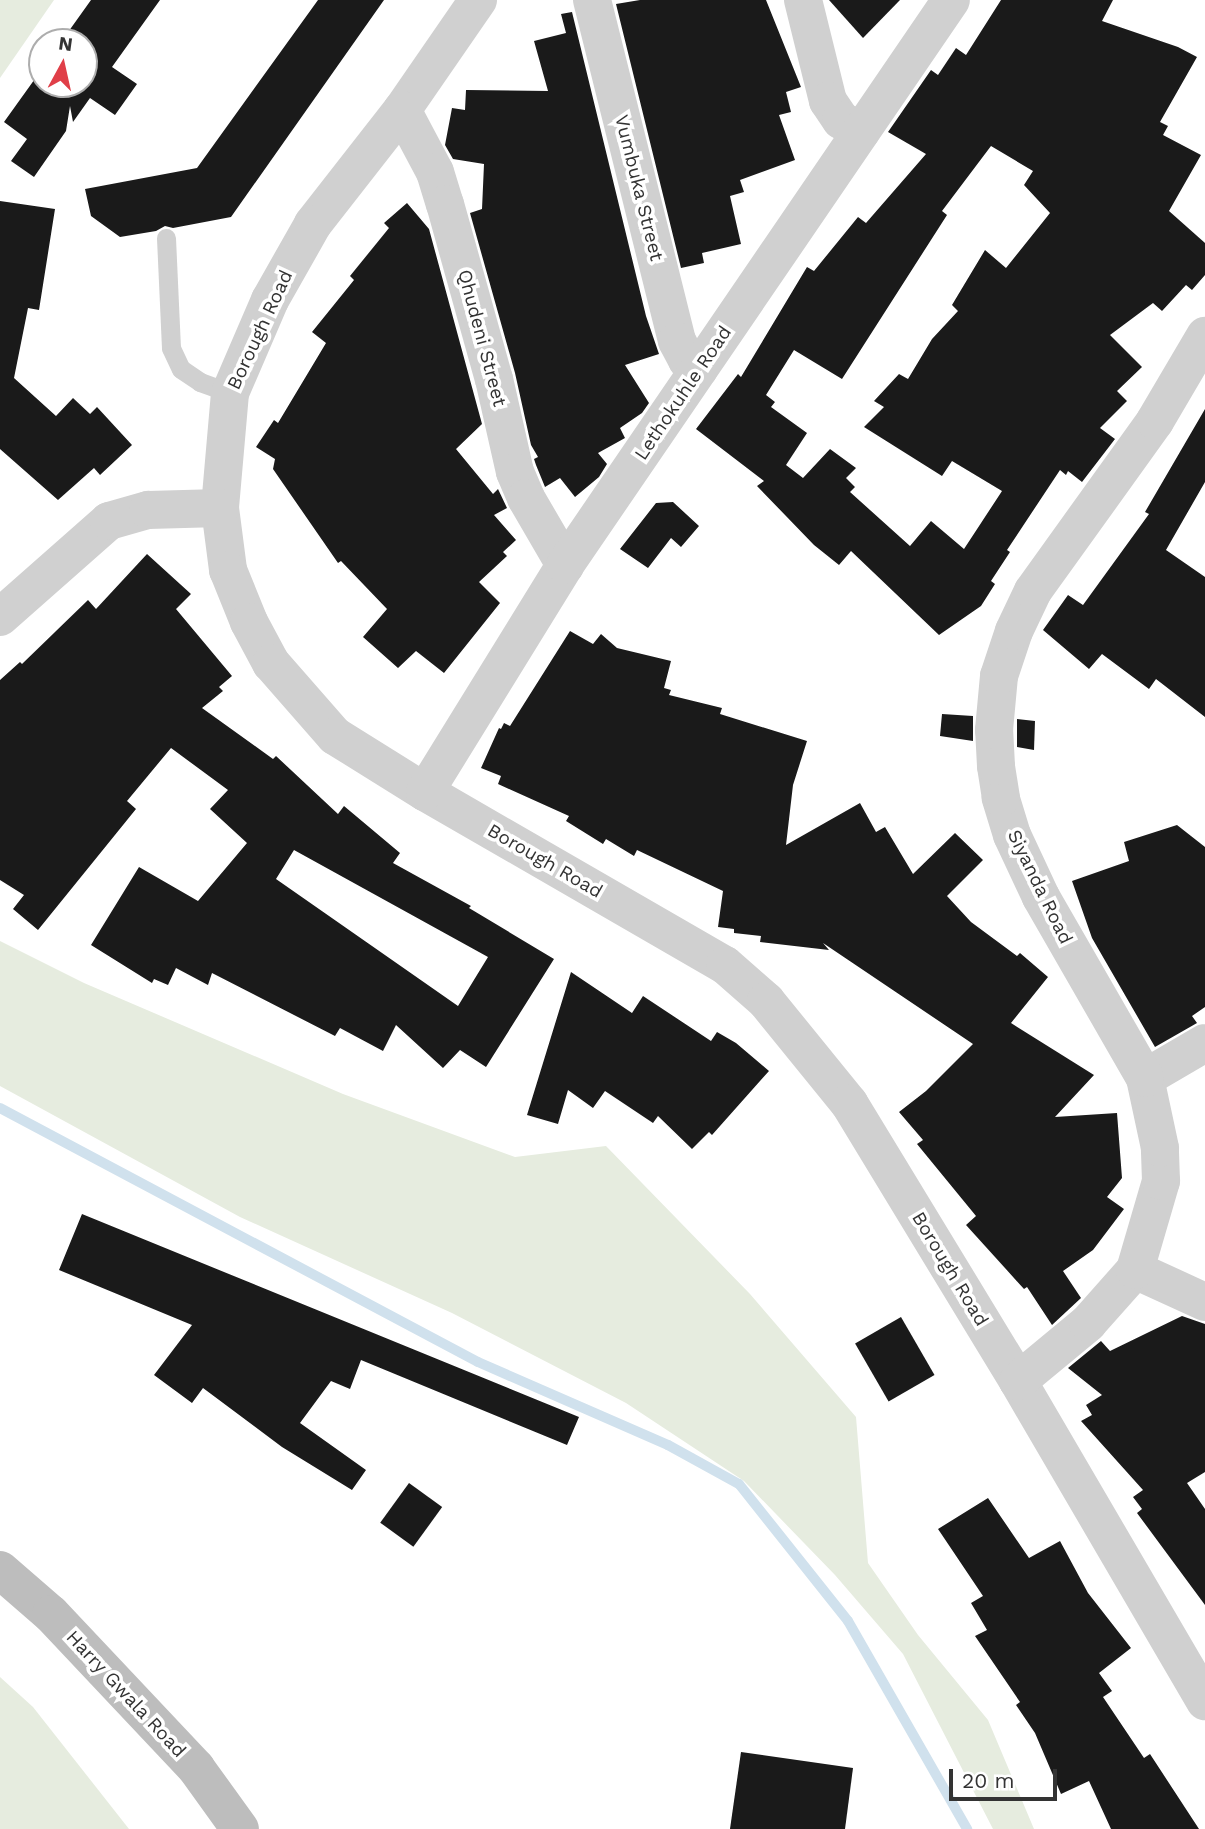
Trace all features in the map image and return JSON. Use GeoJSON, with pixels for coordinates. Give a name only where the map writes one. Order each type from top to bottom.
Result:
{"type":"FeatureCollection","features":[{"type":"Feature","properties":{"kind":"main road","name":"Harry Gwala Road"},"geometry":{"type":"LineString","coordinates":[[0,1570],[51,1614],[196,1768],[240,1829]]}},
{"type":"Feature","properties":{"kind":"street","name":"Borough Road"},"geometry":{"type":"LineString","coordinates":[[478,0],[402,110],[313,224],[270,300],[230,393],[220,508],[228,570],[248,622],[271,663],[335,736],[425,792],[724,965],[766,1000],[849,1104],[1018,1381],[1204,1696]]}},
{"type":"Feature","properties":{"kind":"street","name":"Vumbuka Street"},"geometry":{"type":"LineString","coordinates":[[593,0],[677,341],[687,360],[699,369]]}},
{"type":"Feature","properties":{"kind":"street"},"geometry":{"type":"LineString","coordinates":[[803,0],[828,101],[841,120],[861,132]]}},
{"type":"Feature","properties":{"kind":"street","name":"Lethokuhle Road"},"geometry":{"type":"LineString","coordinates":[[425,792],[565,565],[951,0]]}},
{"type":"Feature","properties":{"kind":"street","name":"Qhudeni Street"},"geometry":{"type":"LineString","coordinates":[[402,110],[435,172],[446,204],[494,379],[515,472],[526,498],[565,565]]}},
{"type":"Feature","properties":{"kind":"street","name":"Siyanda Road"},"geometry":{"type":"LineString","coordinates":[[1018,1381],[1088,1323],[1135,1270],[1161,1181],[1157,1124],[1145,1078],[1041,897],[1012,835],[1001,798],[994,730],[999,676],[1014,631],[1033,591],[1155,421],[1205,336]]}},
{"type":"Feature","properties":{"kind":"street"},"geometry":{"type":"LineString","coordinates":[[0,617],[109,521],[148,510],[220,508]]}},
{"type":"Feature","properties":{"kind":"street"},"geometry":{"type":"LineString","coordinates":[[1145,1078],[1205,1043]]}},
{"type":"Feature","properties":{"kind":"street"},"geometry":{"type":"LineString","coordinates":[[1135,1270],[1205,1302]]}},
{"type":"Feature","properties":{"kind":"lane"},"geometry":{"type":"LineString","coordinates":[[166,238],[171,348],[181,369],[200,382],[230,393]]}},
{"type":"Feature","properties":{"kind":"shaded area"},"geometry":{"type":"Polygon","coordinates":[[[0,0],[54,0],[35,28],[28,28],[28,38],[0,78],[0,0]]]}},
{"type":"Feature","properties":{"kind":"shaded area"},"geometry":{"type":"Polygon","coordinates":[[[0,941],[84,983],[343,1094],[515,1157],[606,1146],[750,1294],[856,1417],[868,1563],[918,1635],[988,1720],[1034,1829],[993,1829],[903,1654],[835,1575],[744,1481],[626,1403],[452,1313],[240,1217],[0,1086],[0,941]]]}},
{"type":"Feature","properties":{"kind":"shaded area"},"geometry":{"type":"Polygon","coordinates":[[[0,1677],[33,1707],[129,1829],[0,1829],[0,1677]]]}},
{"type":"Feature","properties":{"kind":"building"},"geometry":{"type":"Polygon","coordinates":[[[91,0],[160,0],[112,67],[137,84],[115,115],[90,98],[98,98],[98,28],[71,28],[91,0]]]}},
{"type":"Feature","properties":{"kind":"building"},"geometry":{"type":"Polygon","coordinates":[[[318,0],[384,0],[231,217],[173,228],[165,226],[156,231],[120,237],[91,216],[85,189],[197,168],[318,0]]]}},
{"type":"Feature","properties":{"kind":"building"},"geometry":{"type":"Polygon","coordinates":[[[640,0],[766,0],[801,87],[786,92],[791,112],[779,115],[795,160],[740,180],[744,192],[730,196],[741,244],[702,253],[704,263],[681,268],[616,4],[640,0]]]}},
{"type":"Feature","properties":{"kind":"building"},"geometry":{"type":"Polygon","coordinates":[[[829,0],[900,0],[863,38],[829,0]]]}},
{"type":"Feature","properties":{"kind":"building"},"geometry":{"type":"Polygon","coordinates":[[[1001,0],[1113,0],[1102,21],[1178,47],[1197,57],[1160,122],[1168,126],[1163,135],[1201,155],[1169,211],[1205,243],[1205,275],[1192,290],[1186,285],[1162,311],[1153,303],[1110,335],[1142,367],[1117,391],[1127,401],[1100,428],[1115,439],[1082,482],[1068,471],[1066,475],[1060,470],[1007,550],[1010,552],[991,581],[995,584],[981,606],[939,635],[851,551],[839,565],[814,545],[757,486],[764,481],[696,429],[738,374],[741,377],[807,267],[814,271],[858,217],[866,223],[926,154],[888,132],[931,70],[938,75],[956,48],[966,55],[1001,0]],[[991,146],[942,211],[947,215],[842,379],[794,350],[766,395],[775,402],[771,407],[807,433],[786,465],[803,478],[830,449],[856,468],[846,478],[855,487],[850,492],[910,546],[931,521],[964,549],[1002,491],[952,461],[942,476],[864,427],[884,407],[874,401],[899,374],[908,379],[932,339],[958,311],[952,305],[985,250],[1006,268],[1050,213],[1024,185],[1033,171],[991,146]]]}},
{"type":"Feature","properties":{"kind":"building"},"geometry":{"type":"Polygon","coordinates":[[[572,12],[646,316],[659,354],[625,365],[649,403],[642,413],[620,428],[625,438],[598,453],[607,464],[599,477],[575,497],[560,478],[545,487],[534,459],[538,457],[531,445],[515,373],[470,213],[482,209],[484,164],[453,159],[445,145],[452,108],[465,110],[466,90],[548,91],[534,41],[566,33],[561,14],[572,12]]]}},
{"type":"Feature","properties":{"kind":"building"},"geometry":{"type":"Polygon","coordinates":[[[28,89],[28,98],[90,98],[73,122],[70,106],[66,131],[34,177],[11,161],[27,139],[4,122],[28,89]]]}},
{"type":"Feature","properties":{"kind":"building"},"geometry":{"type":"Polygon","coordinates":[[[0,201],[55,209],[39,310],[28,308],[14,378],[56,416],[73,398],[90,414],[97,407],[132,445],[100,475],[94,468],[58,500],[0,449],[0,201]]]}},
{"type":"Feature","properties":{"kind":"building"},"geometry":{"type":"Polygon","coordinates":[[[407,203],[429,229],[482,424],[456,449],[493,494],[498,489],[507,508],[494,515],[516,540],[503,552],[507,556],[479,582],[500,603],[444,673],[416,651],[398,668],[363,637],[387,609],[341,561],[338,563],[273,469],[275,459],[256,447],[274,420],[278,423],[326,343],[312,332],[354,280],[350,276],[389,228],[384,223],[407,203]]]}},
{"type":"Feature","properties":{"kind":"building"},"geometry":{"type":"Polygon","coordinates":[[[1205,409],[1205,482],[1166,550],[1205,577],[1205,717],[1156,679],[1149,689],[1102,654],[1089,669],[1043,630],[1068,595],[1083,605],[1149,514],[1145,512],[1205,409]]]}},
{"type":"Feature","properties":{"kind":"building"},"geometry":{"type":"Polygon","coordinates":[[[673,502],[699,526],[681,547],[671,538],[648,568],[620,549],[656,503],[673,502]]]}},
{"type":"Feature","properties":{"kind":"building"},"geometry":{"type":"Polygon","coordinates":[[[147,554],[191,594],[176,609],[232,676],[219,687],[223,691],[202,708],[273,759],[276,756],[338,814],[344,806],[400,853],[393,863],[471,906],[469,908],[554,959],[486,1067],[460,1050],[443,1068],[396,1025],[383,1051],[340,1028],[335,1036],[212,973],[208,985],[176,968],[168,985],[154,979],[152,983],[91,945],[139,867],[198,901],[247,843],[210,809],[228,790],[171,748],[127,801],[136,809],[38,930],[13,909],[24,895],[0,880],[0,680],[20,662],[22,664],[88,600],[96,609],[147,554]],[[294,850],[276,879],[458,1006],[488,957],[294,850]]]}},
{"type":"Feature","properties":{"kind":"building"},"geometry":{"type":"Polygon","coordinates":[[[570,631],[593,644],[601,634],[617,648],[671,661],[664,688],[671,690],[669,695],[722,708],[720,714],[807,741],[793,785],[786,845],[860,803],[876,832],[885,827],[913,874],[955,833],[983,860],[947,896],[971,922],[1017,956],[1020,953],[1048,977],[1011,1023],[1094,1075],[1055,1117],[1117,1113],[1122,1178],[1107,1197],[1124,1209],[1093,1250],[1063,1271],[1081,1298],[1052,1325],[1027,1287],[1024,1289],[966,1225],[976,1216],[917,1144],[923,1140],[899,1112],[926,1091],[973,1044],[823,943],[829,950],[760,942],[761,936],[734,933],[734,929],[718,927],[723,891],[637,850],[634,856],[606,839],[603,844],[566,821],[569,816],[498,784],[501,776],[481,768],[499,728],[501,729],[504,723],[510,726],[570,631]]]}},
{"type":"Feature","properties":{"kind":"building"},"geometry":{"type":"Polygon","coordinates":[[[942,714],[973,716],[973,741],[940,736],[942,714]]]}},
{"type":"Feature","properties":{"kind":"building"},"geometry":{"type":"Polygon","coordinates":[[[1017,719],[1035,721],[1034,750],[1017,747],[1017,719]]]}},
{"type":"Feature","properties":{"kind":"building"},"geometry":{"type":"Polygon","coordinates":[[[1177,825],[1205,847],[1205,1007],[1192,1016],[1197,1023],[1155,1047],[1092,938],[1072,881],[1129,861],[1124,842],[1177,825]]]}},
{"type":"Feature","properties":{"kind":"building"},"geometry":{"type":"Polygon","coordinates":[[[571,972],[632,1013],[643,996],[711,1041],[717,1032],[736,1043],[769,1071],[712,1135],[709,1132],[692,1149],[658,1116],[653,1123],[605,1091],[593,1108],[568,1090],[558,1124],[527,1115],[571,972]]]}},
{"type":"Feature","properties":{"kind":"building"},"geometry":{"type":"Polygon","coordinates":[[[82,1214],[579,1417],[567,1445],[361,1360],[350,1389],[331,1381],[300,1423],[366,1470],[352,1490],[282,1447],[203,1388],[192,1403],[154,1375],[192,1325],[59,1270],[82,1214]]]}},
{"type":"Feature","properties":{"kind":"building"},"geometry":{"type":"Polygon","coordinates":[[[1182,1316],[1205,1324],[1205,1472],[1187,1483],[1205,1509],[1205,1605],[1137,1513],[1142,1509],[1133,1497],[1143,1490],[1081,1421],[1092,1415],[1086,1405],[1102,1395],[1068,1368],[1101,1341],[1110,1351],[1182,1316]]]}},
{"type":"Feature","properties":{"kind":"building"},"geometry":{"type":"Polygon","coordinates":[[[901,1317],[934,1375],[889,1402],[855,1344],[901,1317]]]}},
{"type":"Feature","properties":{"kind":"building"},"geometry":{"type":"Polygon","coordinates":[[[409,1483],[442,1507],[413,1547],[380,1523],[409,1483]]]}},
{"type":"Feature","properties":{"kind":"building"},"geometry":{"type":"Polygon","coordinates":[[[988,1498],[1029,1558],[1060,1541],[1088,1593],[1131,1648],[1099,1673],[1112,1691],[1103,1697],[1144,1758],[1150,1754],[1199,1829],[1111,1829],[1089,1781],[1061,1794],[1035,1733],[1016,1705],[1020,1702],[975,1636],[987,1630],[971,1603],[983,1596],[938,1529],[988,1498]]]}},
{"type":"Feature","properties":{"kind":"building"},"geometry":{"type":"Polygon","coordinates":[[[741,1752],[853,1768],[845,1829],[730,1829],[741,1752]]]}},
{"type":"Feature","properties":{"kind":"waterway"},"geometry":{"type":"LineString","coordinates":[[0,1108],[478,1362],[668,1445],[739,1484],[848,1621],[967,1829]]}}]}
